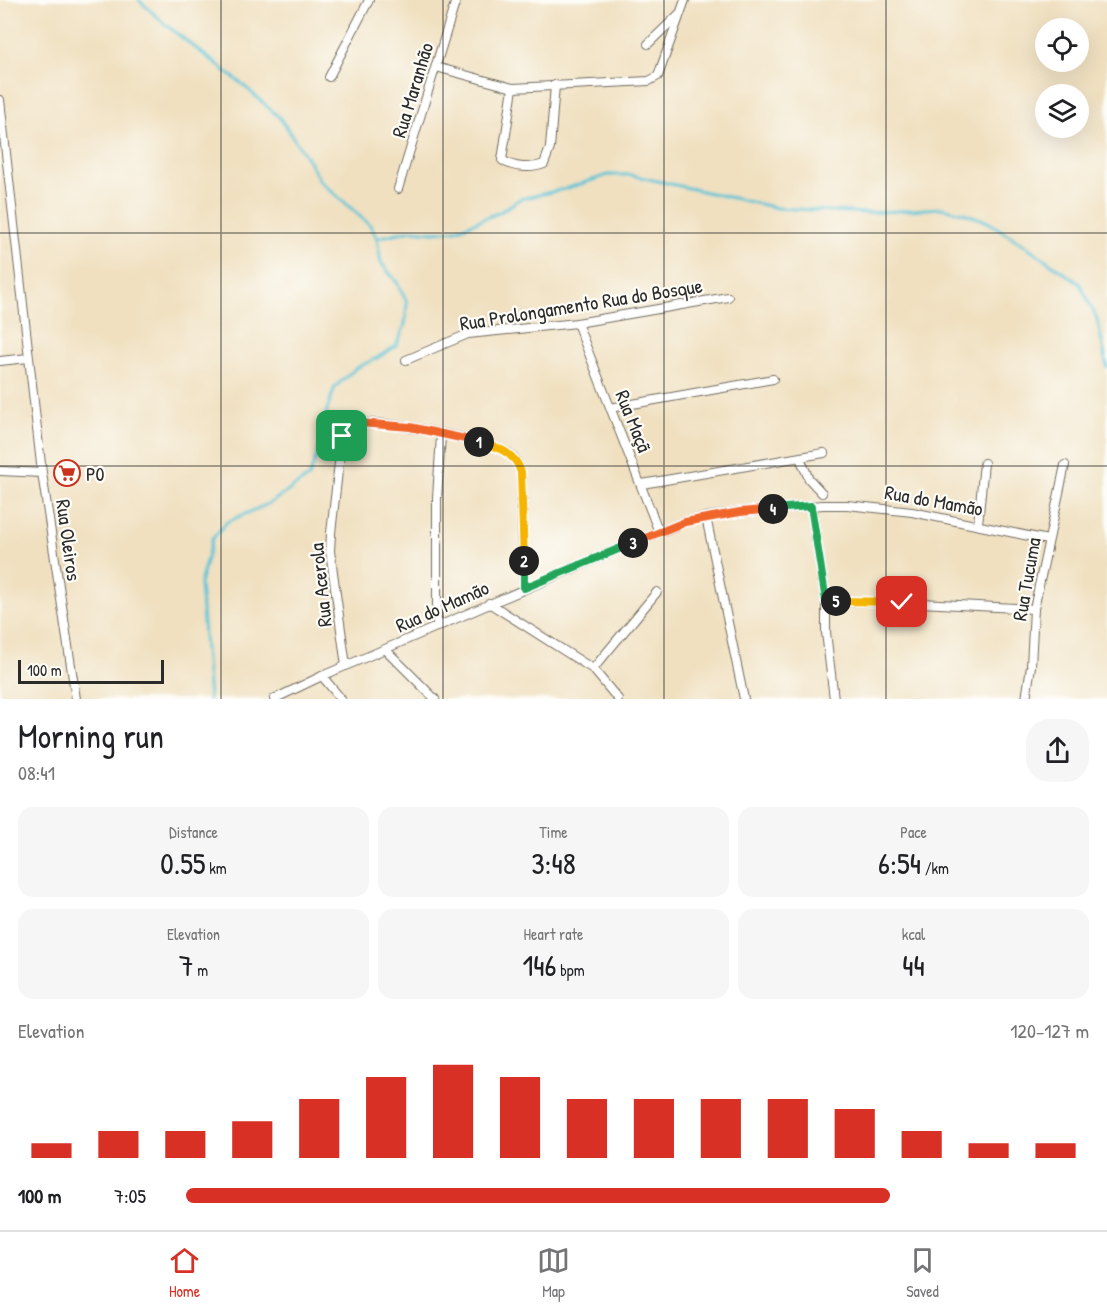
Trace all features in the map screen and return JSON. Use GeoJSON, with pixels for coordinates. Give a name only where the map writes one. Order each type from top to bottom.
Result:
{"type":"FeatureCollection","features":[{"type":"Feature","properties":{"kind":"street"},"geometry":{"type":"LineString","coordinates":[[329,77],[369,0]]}},
{"type":"Feature","properties":{"kind":"street","name":"Rua Maranhão"},"geometry":{"type":"LineString","coordinates":[[398,189],[456,0]]}},
{"type":"Feature","properties":{"kind":"street"},"geometry":{"type":"LineString","coordinates":[[436,67],[513,88],[655,79],[685,0]]}},
{"type":"Feature","properties":{"kind":"street"},"geometry":{"type":"LineString","coordinates":[[648,44],[681,13]]}},
{"type":"Feature","properties":{"kind":"street"},"geometry":{"type":"LineString","coordinates":[[513,88],[502,160],[514,165],[535,168],[544,164],[550,148],[555,85]]}},
{"type":"Feature","properties":{"kind":"street","name":"Rua Oleiros"},"geometry":{"type":"LineString","coordinates":[[0,100],[2,144],[42,473],[76,699]]}},
{"type":"Feature","properties":{"kind":"street","name":"Rua Prolongamento Rua do Bosque"},"geometry":{"type":"LineString","coordinates":[[406,360],[468,334],[577,323],[728,297]]}},
{"type":"Feature","properties":{"kind":"street","name":"Rua Maçã"},"geometry":{"type":"LineString","coordinates":[[577,323],[659,532]]}},
{"type":"Feature","properties":{"kind":"street"},"geometry":{"type":"LineString","coordinates":[[0,361],[28,358]]}},
{"type":"Feature","properties":{"kind":"street"},"geometry":{"type":"LineString","coordinates":[[609,408],[773,379]]}},
{"type":"Feature","properties":{"kind":"street","name":"Rua Acerola"},"geometry":{"type":"LineString","coordinates":[[346,666],[330,550],[340,448],[345,429],[360,423],[410,427],[441,435]]}},
{"type":"Feature","properties":{"kind":"street"},"geometry":{"type":"LineString","coordinates":[[437,627],[436,498],[441,435],[475,441],[508,453],[519,464],[524,588]]}},
{"type":"Feature","properties":{"kind":"street"},"geometry":{"type":"LineString","coordinates":[[642,484],[824,453]]}},
{"type":"Feature","properties":{"kind":"street"},"geometry":{"type":"LineString","coordinates":[[800,458],[809,479],[822,493]]}},
{"type":"Feature","properties":{"kind":"street"},"geometry":{"type":"LineString","coordinates":[[978,524],[984,463]]}},
{"type":"Feature","properties":{"kind":"street","name":"Rua Tucuma"},"geometry":{"type":"LineString","coordinates":[[1026,699],[1031,666],[1034,609],[1065,465]]}},
{"type":"Feature","properties":{"kind":"street"},"geometry":{"type":"LineString","coordinates":[[0,471],[42,473]]}},
{"type":"Feature","properties":{"kind":"street","name":"Rua do Mamão"},"geometry":{"type":"LineString","coordinates":[[274,699],[524,588],[659,532],[706,517],[811,506],[848,505],[876,507],[978,524],[1048,540]]}},
{"type":"Feature","properties":{"kind":"street"},"geometry":{"type":"LineString","coordinates":[[811,506],[826,601],[826,632],[834,699]]}},
{"type":"Feature","properties":{"kind":"street"},"geometry":{"type":"LineString","coordinates":[[706,517],[744,699]]}},
{"type":"Feature","properties":{"kind":"street"},"geometry":{"type":"LineString","coordinates":[[593,669],[657,592]]}},
{"type":"Feature","properties":{"kind":"street"},"geometry":{"type":"LineString","coordinates":[[826,601],[1034,609]]}},
{"type":"Feature","properties":{"kind":"street"},"geometry":{"type":"LineString","coordinates":[[489,603],[593,669],[618,699]]}},
{"type":"Feature","properties":{"kind":"street"},"geometry":{"type":"LineString","coordinates":[[386,650],[435,699]]}},
{"type":"Feature","properties":{"kind":"street"},"geometry":{"type":"LineString","coordinates":[[322,676],[341,699]]}},
{"type":"Feature","properties":{"kind":"waterway"},"geometry":{"type":"LineString","coordinates":[[139,0],[166,25],[242,84],[280,118],[320,181],[370,225],[377,238],[381,263],[396,281],[407,302],[405,325],[396,346],[356,368],[335,387],[309,477],[270,503],[227,522],[212,539],[200,584],[209,699]]}},
{"type":"Feature","properties":{"kind":"waterway"},"geometry":{"type":"LineString","coordinates":[[377,238],[412,230],[434,232],[456,230],[500,212],[520,199],[565,189],[608,175],[631,175],[777,208],[867,213],[941,208],[965,213],[988,222],[1080,284],[1097,319],[1107,367]]}},
{"type":"Feature","properties":{"kind":"place","name":"P0"},"geometry":{"type":"Point","coordinates":[67,473]}},
{"type":"Feature","properties":{"kind":"route"},"geometry":{"type":"LineString","coordinates":[[342,436],[345,429],[353,424],[387,424],[475,441],[496,447],[513,457],[519,464],[521,472],[524,588],[685,522],[740,512],[811,506],[826,601],[902,602]]}}]}
